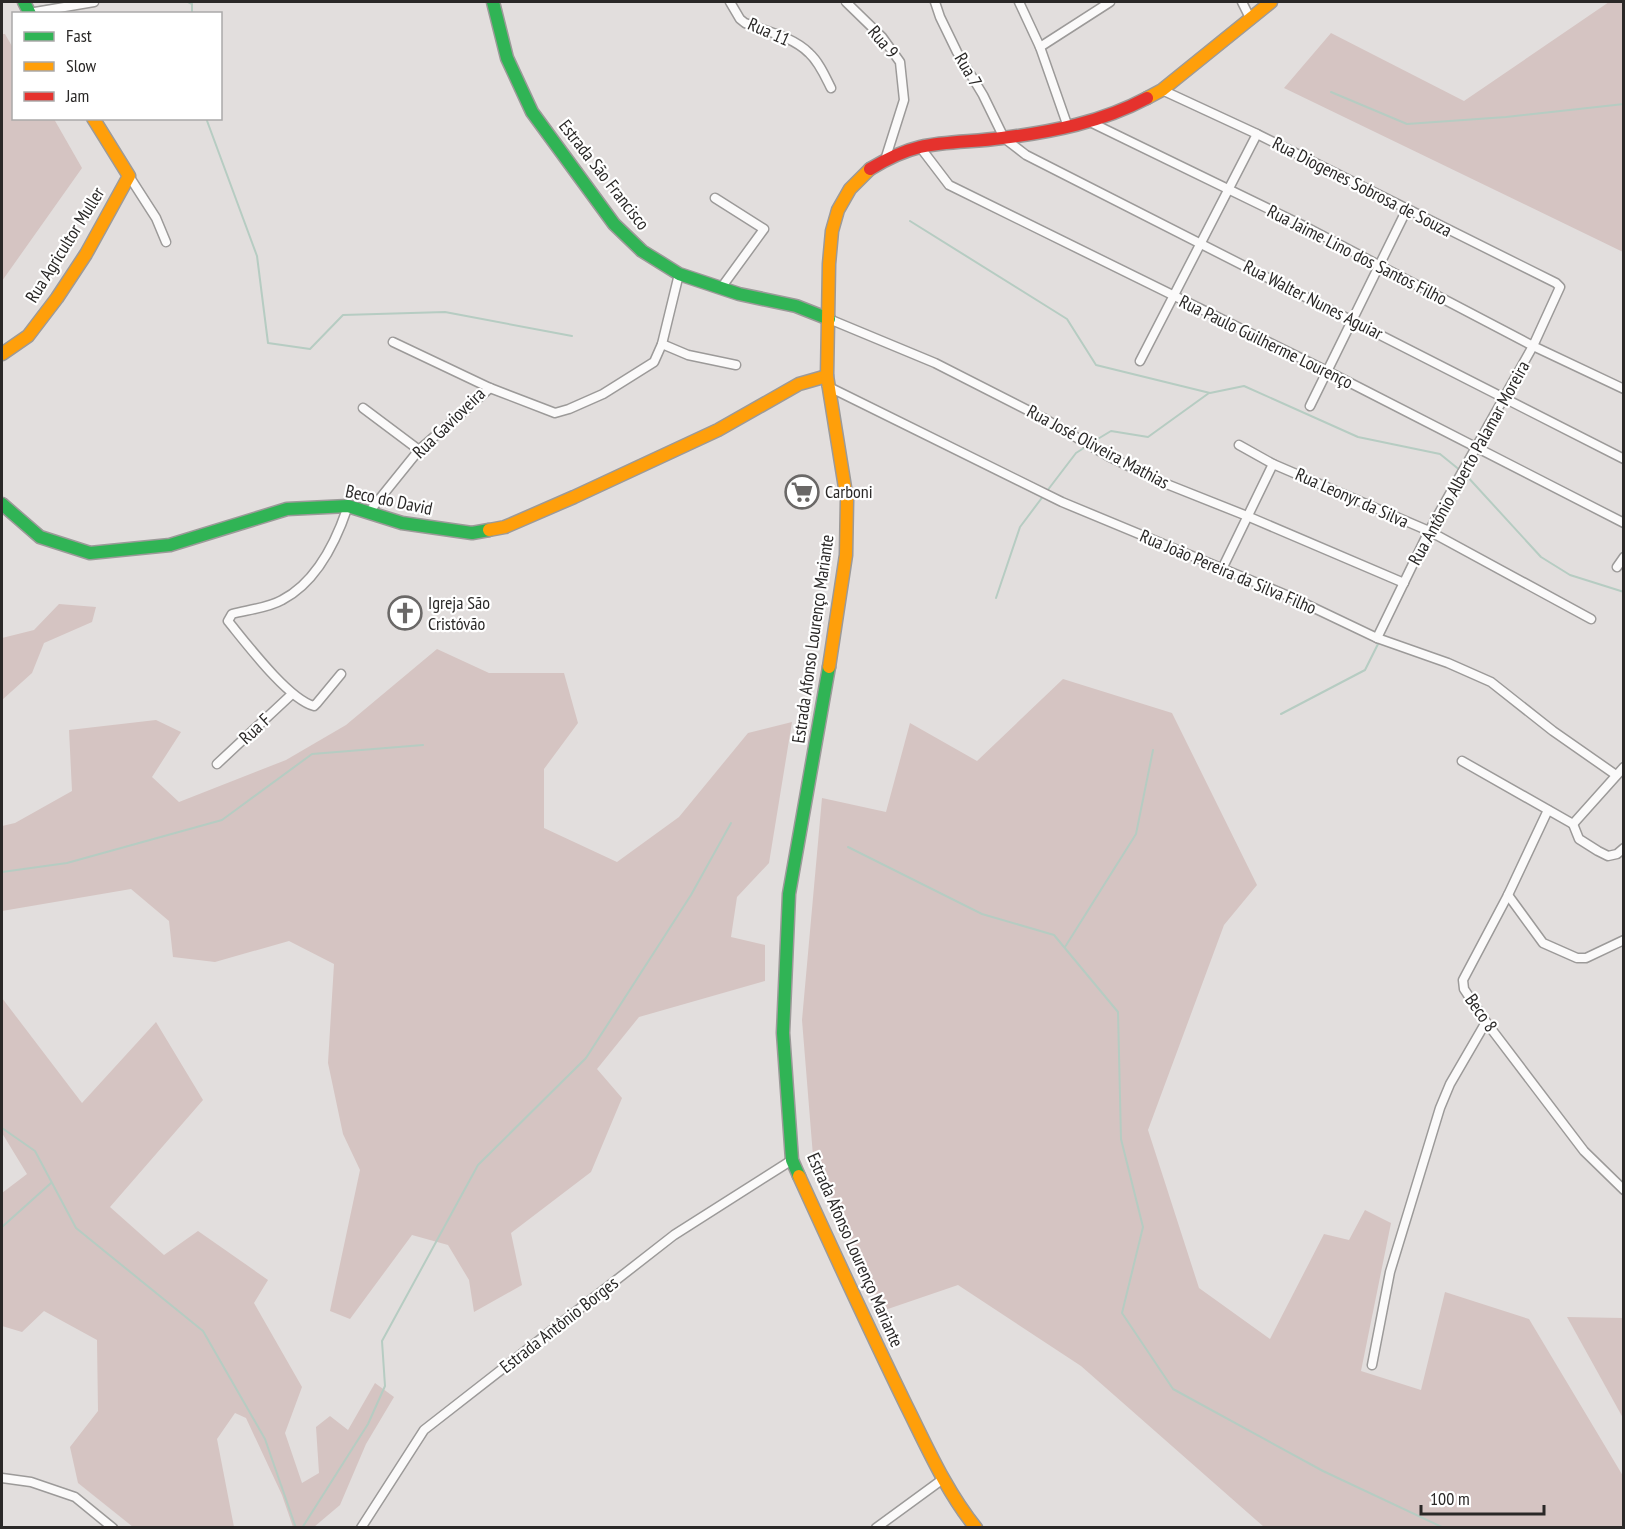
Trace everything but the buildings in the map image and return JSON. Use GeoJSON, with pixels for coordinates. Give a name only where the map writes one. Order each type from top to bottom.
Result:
{"type":"FeatureCollection","features":[{"type":"Feature","properties":{"kind":"main road","name":"Estrada São Francisco"},"geometry":{"type":"LineString","coordinates":[[493,2],[507,58],[532,112],[614,224],[642,251],[679,273],[739,294],[796,306],[829,319]]}},
{"type":"Feature","properties":{"kind":"main road","name":"Estrada Afonso Lourenço Mariante"},"geometry":{"type":"LineString","coordinates":[[976,1527],[962,1511],[943,1479],[858,1308],[792,1160],[783,1033],[789,894],[826,691],[846,555],[847,500],[827,381],[829,264],[832,231],[838,210],[850,189],[866,171],[885,160],[920,147],[1004,138],[1068,127],[1124,110],[1162,90],[1271,2]]}},
{"type":"Feature","properties":{"kind":"main road"},"geometry":{"type":"LineString","coordinates":[[94,120],[129,176]]}},
{"type":"Feature","properties":{"kind":"main road","name":"Rua Agricultor Muller"},"geometry":{"type":"LineString","coordinates":[[2,354],[28,336],[57,298],[86,254],[129,176]]}},
{"type":"Feature","properties":{"kind":"main road","name":"Beco do David"},"geometry":{"type":"LineString","coordinates":[[2,504],[40,537],[90,553],[170,545],[287,509],[348,506],[402,523],[472,533],[505,527],[718,430],[792,388],[827,381]]}},
{"type":"Feature","properties":{"kind":"street"},"geometry":{"type":"LineString","coordinates":[[36,12],[94,2]]}},
{"type":"Feature","properties":{"kind":"street","name":"Rua 11"},"geometry":{"type":"LineString","coordinates":[[730,2],[745,23],[790,40],[808,52],[817,62],[831,88]]}},
{"type":"Feature","properties":{"kind":"street","name":"Rua 9"},"geometry":{"type":"LineString","coordinates":[[846,2],[882,36],[900,62],[904,100],[885,160]]}},
{"type":"Feature","properties":{"kind":"street","name":"Rua 7"},"geometry":{"type":"LineString","coordinates":[[935,2],[957,52],[983,95],[1004,138]]}},
{"type":"Feature","properties":{"kind":"street"},"geometry":{"type":"LineString","coordinates":[[1019,2],[1040,47],[1068,127]]}},
{"type":"Feature","properties":{"kind":"street"},"geometry":{"type":"LineString","coordinates":[[1040,47],[1110,2]]}},
{"type":"Feature","properties":{"kind":"street"},"geometry":{"type":"LineString","coordinates":[[1242,2],[1251,20]]}},
{"type":"Feature","properties":{"kind":"street","name":"Rua Diogenes Sobrosa de Souza"},"geometry":{"type":"LineString","coordinates":[[1162,90],[1257,134],[1560,287]]}},
{"type":"Feature","properties":{"kind":"street","name":"Rua Jaime Lino dos Santos Filho"},"geometry":{"type":"LineString","coordinates":[[1090,122],[1306,226],[1533,346],[1623,389]]}},
{"type":"Feature","properties":{"kind":"street"},"geometry":{"type":"LineString","coordinates":[[1140,361],[1257,134]]}},
{"type":"Feature","properties":{"kind":"street","name":"Rua Walter Nunes Aguiar"},"geometry":{"type":"LineString","coordinates":[[1004,138],[1026,154],[1623,459]]}},
{"type":"Feature","properties":{"kind":"street","name":"Rua Paulo Guilherme Lourenço"},"geometry":{"type":"LineString","coordinates":[[920,147],[949,185],[1327,371],[1623,524]]}},
{"type":"Feature","properties":{"kind":"street"},"geometry":{"type":"LineString","coordinates":[[129,176],[156,218],[166,242]]}},
{"type":"Feature","properties":{"kind":"street"},"geometry":{"type":"LineString","coordinates":[[715,198],[764,229],[722,288]]}},
{"type":"Feature","properties":{"kind":"street"},"geometry":{"type":"LineString","coordinates":[[1310,406],[1407,209]]}},
{"type":"Feature","properties":{"kind":"street"},"geometry":{"type":"LineString","coordinates":[[490,388],[555,413],[603,394],[654,362],[662,344],[679,273]]}},
{"type":"Feature","properties":{"kind":"street","name":"Rua Antônio Alberto Palamar Moreira"},"geometry":{"type":"LineString","coordinates":[[1377,638],[1428,531],[1477,449],[1533,346],[1560,287]]}},
{"type":"Feature","properties":{"kind":"street","name":"Rua José Oliveira Mathias"},"geometry":{"type":"LineString","coordinates":[[829,319],[935,363],[1159,481],[1404,583]]}},
{"type":"Feature","properties":{"kind":"street","name":"Rua Gavioveira"},"geometry":{"type":"LineString","coordinates":[[369,512],[419,450],[490,388],[393,342]]}},
{"type":"Feature","properties":{"kind":"street"},"geometry":{"type":"LineString","coordinates":[[662,344],[688,355],[736,365]]}},
{"type":"Feature","properties":{"kind":"street","name":"Rua João Pereira da Silva Filho"},"geometry":{"type":"LineString","coordinates":[[827,381],[1062,502],[1291,597],[1377,638],[1448,663],[1491,682],[1553,731],[1616,775]]}},
{"type":"Feature","properties":{"kind":"street"},"geometry":{"type":"LineString","coordinates":[[363,408],[419,450]]}},
{"type":"Feature","properties":{"kind":"street","name":"Rua Leonyr da Silva"},"geometry":{"type":"LineString","coordinates":[[1239,445],[1273,464],[1428,531],[1591,619]]}},
{"type":"Feature","properties":{"kind":"street"},"geometry":{"type":"LineString","coordinates":[[1222,569],[1273,464]]}},
{"type":"Feature","properties":{"kind":"street"},"geometry":{"type":"LineString","coordinates":[[341,675],[314,706],[292,693],[228,621],[232,614],[281,601],[303,585],[326,558],[342,525],[348,506]]}},
{"type":"Feature","properties":{"kind":"street"},"geometry":{"type":"LineString","coordinates":[[1617,567],[1623,557]]}},
{"type":"Feature","properties":{"kind":"street","name":"Rua F"},"geometry":{"type":"LineString","coordinates":[[218,764],[292,693]]}},
{"type":"Feature","properties":{"kind":"street"},"geometry":{"type":"LineString","coordinates":[[1462,761],[1573,824],[1579,839],[1598,851],[1608,856],[1617,854],[1623,849]]}},
{"type":"Feature","properties":{"kind":"street"},"geometry":{"type":"LineString","coordinates":[[1573,824],[1623,767]]}},
{"type":"Feature","properties":{"kind":"street","name":"Beco 8"},"geometry":{"type":"LineString","coordinates":[[1548,810],[1508,895],[1463,980],[1464,989],[1486,1022],[1584,1151],[1623,1190]]}},
{"type":"Feature","properties":{"kind":"street"},"geometry":{"type":"LineString","coordinates":[[1508,895],[1543,943],[1577,958],[1586,958],[1623,940]]}},
{"type":"Feature","properties":{"kind":"street"},"geometry":{"type":"LineString","coordinates":[[1372,1365],[1390,1272],[1440,1108],[1450,1084],[1486,1022]]}},
{"type":"Feature","properties":{"kind":"street","name":"Estrada Antônio Borges"},"geometry":{"type":"LineString","coordinates":[[361,1527],[424,1430],[674,1235],[792,1160]]}},
{"type":"Feature","properties":{"kind":"street"},"geometry":{"type":"LineString","coordinates":[[2,1478],[30,1482],[75,1497],[113,1527]]}},
{"type":"Feature","properties":{"kind":"street"},"geometry":{"type":"LineString","coordinates":[[876,1527],[943,1479]]}},
{"type":"Feature","properties":{"kind":"shaded area"},"geometry":{"type":"Polygon","coordinates":[[[1609,2],[1623,2],[1623,252],[1284,88],[1331,33],[1464,101],[1609,2]]]}},
{"type":"Feature","properties":{"kind":"shaded area"},"geometry":{"type":"Polygon","coordinates":[[[2,34],[5,34],[12,46],[12,120],[55,120],[82,168],[2,281],[2,34]]]}},
{"type":"Feature","properties":{"kind":"shaded area"},"geometry":{"type":"Polygon","coordinates":[[[59,604],[96,607],[92,622],[44,643],[32,673],[2,700],[2,638],[34,630],[59,604]]]}},
{"type":"Feature","properties":{"kind":"shaded area"},"geometry":{"type":"Polygon","coordinates":[[[437,649],[489,673],[564,673],[578,723],[544,769],[544,828],[617,862],[679,817],[748,733],[792,722],[769,863],[737,897],[731,937],[765,945],[765,981],[639,1017],[597,1069],[622,1098],[591,1172],[511,1233],[522,1285],[474,1312],[469,1280],[448,1245],[412,1235],[350,1319],[330,1311],[360,1170],[343,1134],[328,1063],[334,964],[289,941],[215,962],[173,957],[169,921],[131,889],[2,911],[2,826],[15,823],[72,791],[69,730],[156,720],[181,732],[152,777],[179,802],[286,760],[346,725],[437,649]]]}},
{"type":"Feature","properties":{"kind":"shaded area"},"geometry":{"type":"Polygon","coordinates":[[[1063,679],[1172,713],[1257,885],[1224,925],[1148,1130],[1199,1288],[1270,1339],[1324,1234],[1349,1240],[1365,1210],[1391,1223],[1361,1371],[1421,1390],[1445,1292],[1529,1319],[1623,1476],[1623,1527],[1264,1527],[1081,1366],[958,1285],[882,1311],[813,1156],[802,1020],[822,798],[886,812],[910,723],[977,761],[1063,679]]]}},
{"type":"Feature","properties":{"kind":"shaded area"},"geometry":{"type":"Polygon","coordinates":[[[2,998],[82,1103],[156,1022],[203,1100],[110,1207],[164,1255],[198,1231],[268,1280],[254,1303],[302,1387],[285,1433],[302,1483],[319,1473],[316,1427],[330,1416],[348,1430],[375,1383],[394,1397],[366,1444],[340,1505],[314,1527],[293,1527],[282,1495],[246,1418],[235,1413],[217,1439],[234,1527],[133,1527],[78,1483],[70,1447],[98,1411],[97,1340],[44,1311],[22,1332],[2,1326],[2,1193],[27,1174],[2,1133],[2,998]]]}},
{"type":"Feature","properties":{"kind":"shaded area"},"geometry":{"type":"Polygon","coordinates":[[[1567,1317],[1623,1318],[1623,1418],[1567,1317]]]}},
{"type":"Feature","properties":{"kind":"waterway"},"geometry":{"type":"LineString","coordinates":[[33,8],[66,2]]}},
{"type":"Feature","properties":{"kind":"waterway"},"geometry":{"type":"LineString","coordinates":[[188,2],[192,4],[192,12]]}},
{"type":"Feature","properties":{"kind":"waterway"},"geometry":{"type":"LineString","coordinates":[[1331,92],[1407,124],[1506,117],[1624,104]]}},
{"type":"Feature","properties":{"kind":"waterway"},"geometry":{"type":"LineString","coordinates":[[207,120],[257,256],[268,343],[310,349],[343,315],[445,312],[572,336]]}},
{"type":"Feature","properties":{"kind":"waterway"},"geometry":{"type":"LineString","coordinates":[[910,221],[1067,319],[1096,365],[1210,393],[1244,386],[1358,437],[1440,454],[1461,471]]}},
{"type":"Feature","properties":{"kind":"waterway"},"geometry":{"type":"LineString","coordinates":[[1091,443],[1111,431],[1148,437],[1209,393]]}},
{"type":"Feature","properties":{"kind":"waterway"},"geometry":{"type":"LineString","coordinates":[[1047,491],[1076,453],[1087,446]]}},
{"type":"Feature","properties":{"kind":"waterway"},"geometry":{"type":"LineString","coordinates":[[1465,474],[1541,557],[1570,575],[1624,592]]}},
{"type":"Feature","properties":{"kind":"waterway"},"geometry":{"type":"LineString","coordinates":[[1424,551],[1468,477]]}},
{"type":"Feature","properties":{"kind":"waterway"},"geometry":{"type":"LineString","coordinates":[[996,598],[1020,527],[1044,495]]}},
{"type":"Feature","properties":{"kind":"waterway"},"geometry":{"type":"LineString","coordinates":[[1281,714],[1365,670],[1379,642]]}},
{"type":"Feature","properties":{"kind":"waterway"},"geometry":{"type":"LineString","coordinates":[[2,872],[67,863],[222,820],[312,754],[423,745]]}},
{"type":"Feature","properties":{"kind":"waterway"},"geometry":{"type":"LineString","coordinates":[[1065,947],[1136,834],[1153,750]]}},
{"type":"Feature","properties":{"kind":"waterway"},"geometry":{"type":"LineString","coordinates":[[302,1528],[368,1424],[385,1386],[382,1341],[478,1165],[586,1058],[691,895],[731,823]]}},
{"type":"Feature","properties":{"kind":"waterway"},"geometry":{"type":"LineString","coordinates":[[848,847],[982,914],[1054,935],[1118,1012],[1121,1139],[1143,1227],[1122,1313],[1173,1389],[1323,1471],[1444,1528]]}},
{"type":"Feature","properties":{"kind":"waterway"},"geometry":{"type":"LineString","coordinates":[[2,1128],[35,1151],[76,1228],[203,1331],[265,1439],[296,1528]]}},
{"type":"Feature","properties":{"kind":"waterway"},"geometry":{"type":"LineString","coordinates":[[2,1227],[51,1183]]}},
{"type":"Feature","properties":{"kind":"traffic: fast"},"geometry":{"type":"LineString","coordinates":[[24,2],[29,12]]}},
{"type":"Feature","properties":{"kind":"traffic: fast"},"geometry":{"type":"LineString","coordinates":[[493,2],[507,58],[532,112],[614,224],[642,251],[679,274],[739,294],[796,306],[829,319]]}},
{"type":"Feature","properties":{"kind":"traffic: fast"},"geometry":{"type":"LineString","coordinates":[[2,504],[40,537],[90,553],[170,545],[287,509],[348,506],[402,523],[472,533],[489,530]]}},
{"type":"Feature","properties":{"kind":"traffic: fast"},"geometry":{"type":"LineString","coordinates":[[799,1176],[792,1160],[783,1033],[789,894],[829,667]]}},
{"type":"Feature","properties":{"kind":"traffic: slow"},"geometry":{"type":"LineString","coordinates":[[1147,98],[1162,90],[1271,2]]}},
{"type":"Feature","properties":{"kind":"traffic: slow"},"geometry":{"type":"LineString","coordinates":[[2,354],[28,336],[57,298],[86,254],[129,176],[94,120]]}},
{"type":"Feature","properties":{"kind":"traffic: slow"},"geometry":{"type":"LineString","coordinates":[[829,667],[846,555],[847,500],[827,376],[829,264],[832,231],[838,210],[850,189],[870,169]]}},
{"type":"Feature","properties":{"kind":"traffic: slow"},"geometry":{"type":"LineString","coordinates":[[489,530],[505,527],[574,497],[718,430],[799,384],[827,376]]}},
{"type":"Feature","properties":{"kind":"traffic: slow"},"geometry":{"type":"LineString","coordinates":[[799,1176],[929,1453],[955,1499],[976,1528]]}},
{"type":"Feature","properties":{"kind":"traffic: jam"},"geometry":{"type":"LineString","coordinates":[[870,169],[894,156],[920,147],[1058,129],[1095,120],[1147,98]]}},
{"type":"Feature","properties":{"kind":"place","name":"Carboni"},"geometry":{"type":"Point","coordinates":[802,492]}},
{"type":"Feature","properties":{"kind":"place","name":"Igreja São Cristóvão"},"geometry":{"type":"Point","coordinates":[405,613]}}]}
